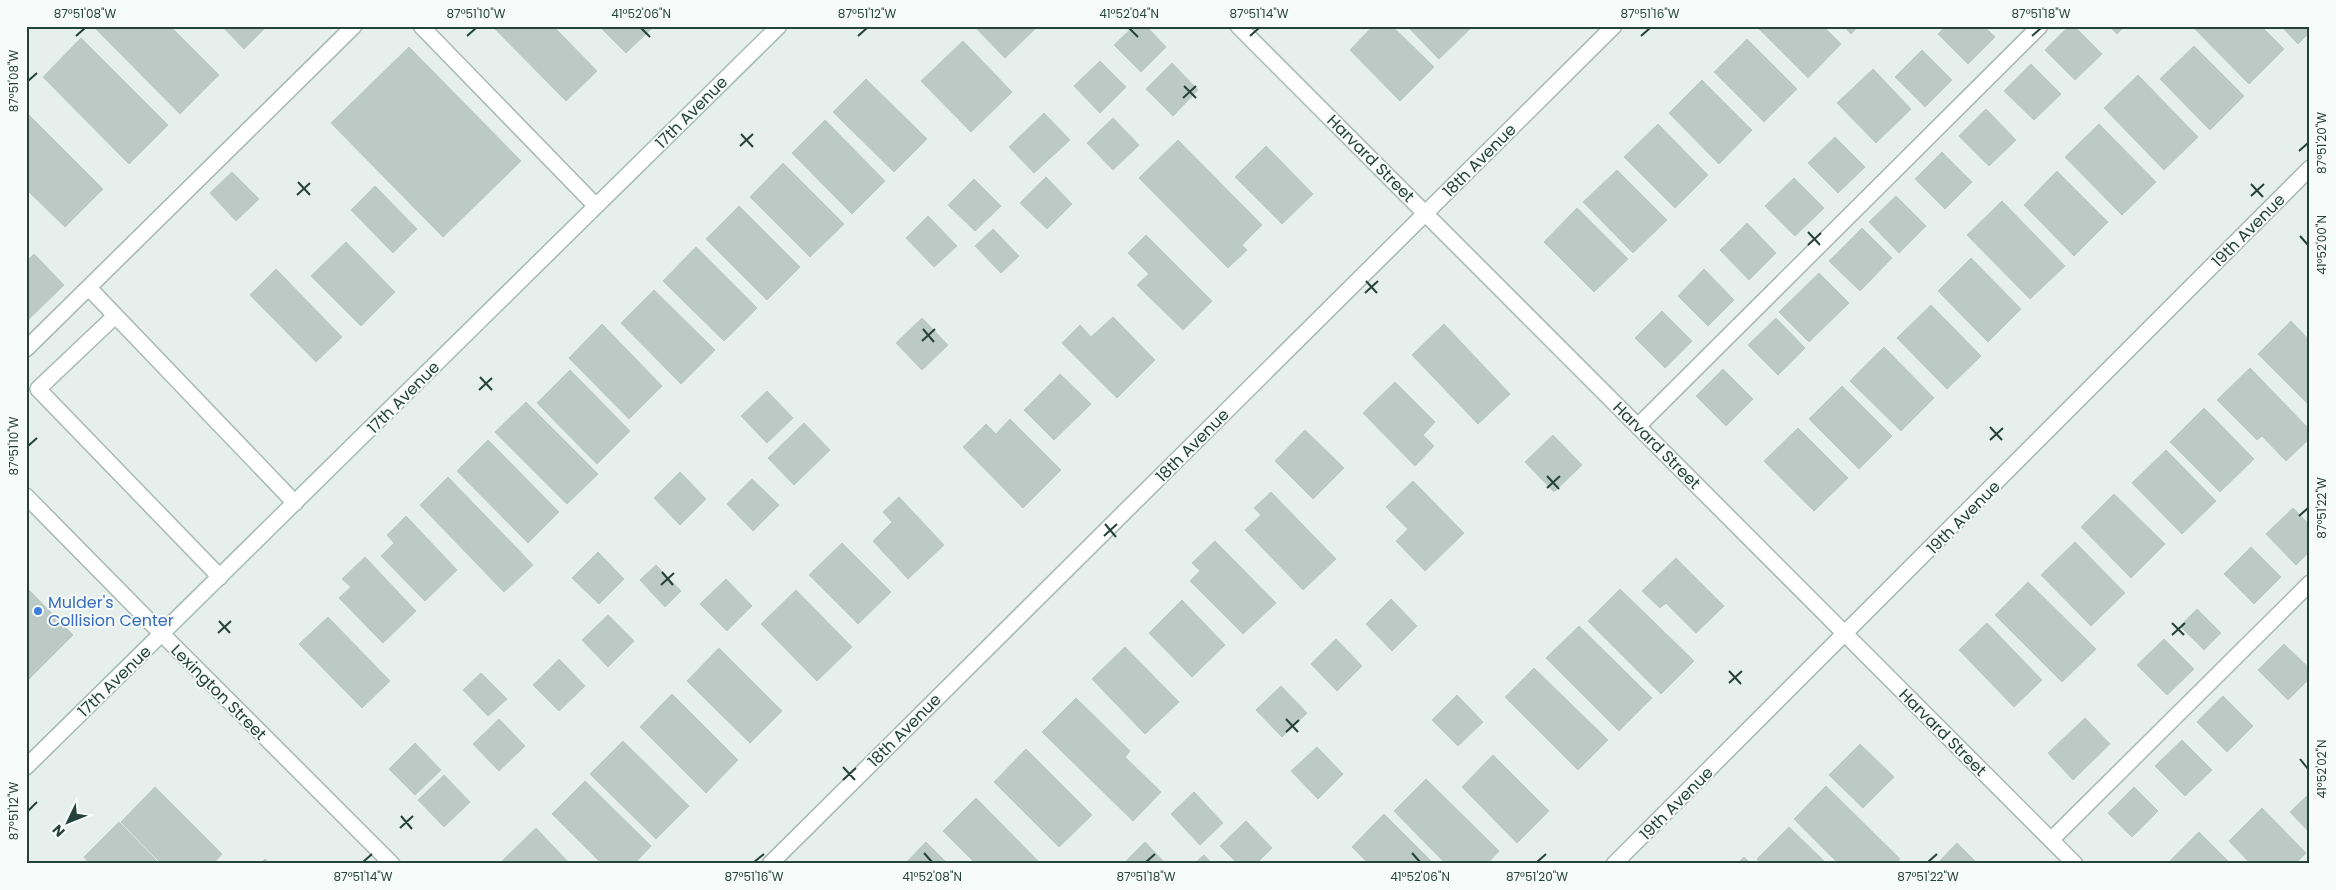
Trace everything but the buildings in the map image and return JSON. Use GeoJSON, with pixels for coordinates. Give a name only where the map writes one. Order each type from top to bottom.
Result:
{"type":"FeatureCollection","features":[{"type":"Feature","properties":{"kind":"street"},"geometry":{"type":"LineString","coordinates":[[26,349],[354,26]]}},
{"type":"Feature","properties":{"kind":"street"},"geometry":{"type":"LineString","coordinates":[[422,26],[596,206]]}},
{"type":"Feature","properties":{"kind":"street","name":"17th Avenue"},"geometry":{"type":"LineString","coordinates":[[26,767],[779,26]]}},
{"type":"Feature","properties":{"kind":"street","name":"Harvard Street"},"geometry":{"type":"LineString","coordinates":[[1238,26],[2075,864]]}},
{"type":"Feature","properties":{"kind":"street","name":"18th Avenue"},"geometry":{"type":"LineString","coordinates":[[770,864],[1614,26]]}},
{"type":"Feature","properties":{"kind":"street"},"geometry":{"type":"LineString","coordinates":[[1638,426],[2040,26]]}},
{"type":"Feature","properties":{"kind":"street","name":"19th Avenue"},"geometry":{"type":"LineString","coordinates":[[1614,864],[2310,168]]}},
{"type":"Feature","properties":{"kind":"street"},"geometry":{"type":"LineString","coordinates":[[89,288],[295,503]]}},
{"type":"Feature","properties":{"kind":"street"},"geometry":{"type":"LineString","coordinates":[[115,316],[38,389],[220,577]]}},
{"type":"Feature","properties":{"kind":"street","name":"Lexington Street"},"geometry":{"type":"LineString","coordinates":[[26,496],[392,864]]}},
{"type":"Feature","properties":{"kind":"street"},"geometry":{"type":"LineString","coordinates":[[2051,840],[2310,583]]}},
{"type":"Feature","properties":{"kind":"place","name":"Mulder's Collision Center"},"geometry":{"type":"Point","coordinates":[38,611]}}]}
